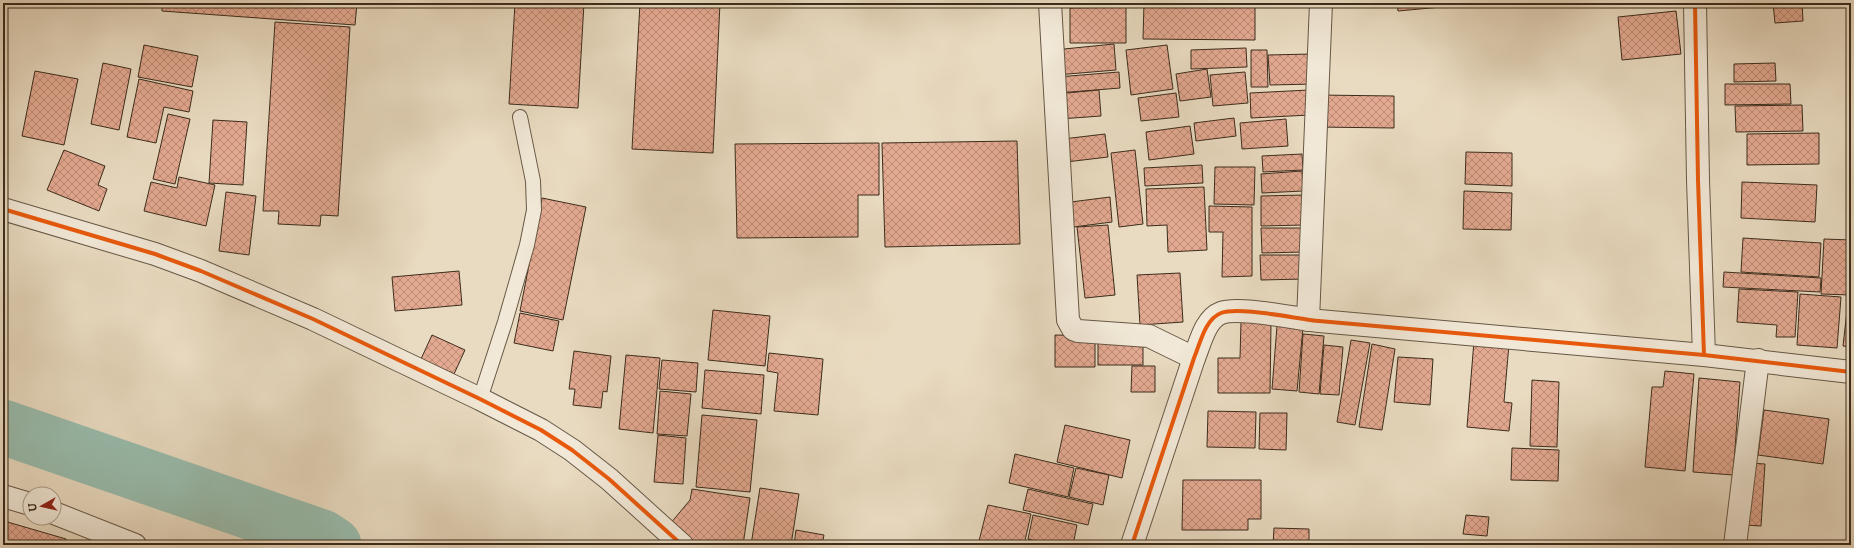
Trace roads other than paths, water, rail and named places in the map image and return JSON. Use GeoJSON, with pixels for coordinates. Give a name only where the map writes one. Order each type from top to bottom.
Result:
{"type":"FeatureCollection","features":[{"type":"Feature","properties":{"kind":"street"},"geometry":{"type":"LineString","coordinates":[[1050,3],[1068,312],[1071,326],[1078,331],[1149,336],[1194,358]]}},
{"type":"Feature","properties":{"kind":"street"},"geometry":{"type":"LineString","coordinates":[[1308,320],[1321,3]]}},
{"type":"Feature","properties":{"kind":"street"},"geometry":{"type":"LineString","coordinates":[[1695,3],[1698,180],[1704,355]]}},
{"type":"Feature","properties":{"kind":"street"},"geometry":{"type":"LineString","coordinates":[[3,209],[155,254],[201,271],[313,319],[480,399],[541,430],[572,450],[609,479],[682,545]]}},
{"type":"Feature","properties":{"kind":"street"},"geometry":{"type":"LineString","coordinates":[[1132,545],[1194,358],[1206,328],[1212,318],[1219,313],[1239,311],[1308,320],[1758,360],[1851,372]]}},
{"type":"Feature","properties":{"kind":"street"},"geometry":{"type":"LineString","coordinates":[[1735,545],[1758,360]]}},
{"type":"Feature","properties":{"kind":"street"},"geometry":{"type":"LineString","coordinates":[[3,496],[22,502]]}},
{"type":"Feature","properties":{"kind":"street"},"geometry":{"type":"LineString","coordinates":[[62,516],[135,545]]}},
{"type":"Feature","properties":{"kind":"lane"},"geometry":{"type":"LineString","coordinates":[[480,399],[505,322],[527,245],[534,210],[533,181],[520,116]]}},
{"type":"Feature","properties":{"kind":"waterway"},"geometry":{"type":"LineString","coordinates":[[3,427],[322,537],[334,545]]}}]}
